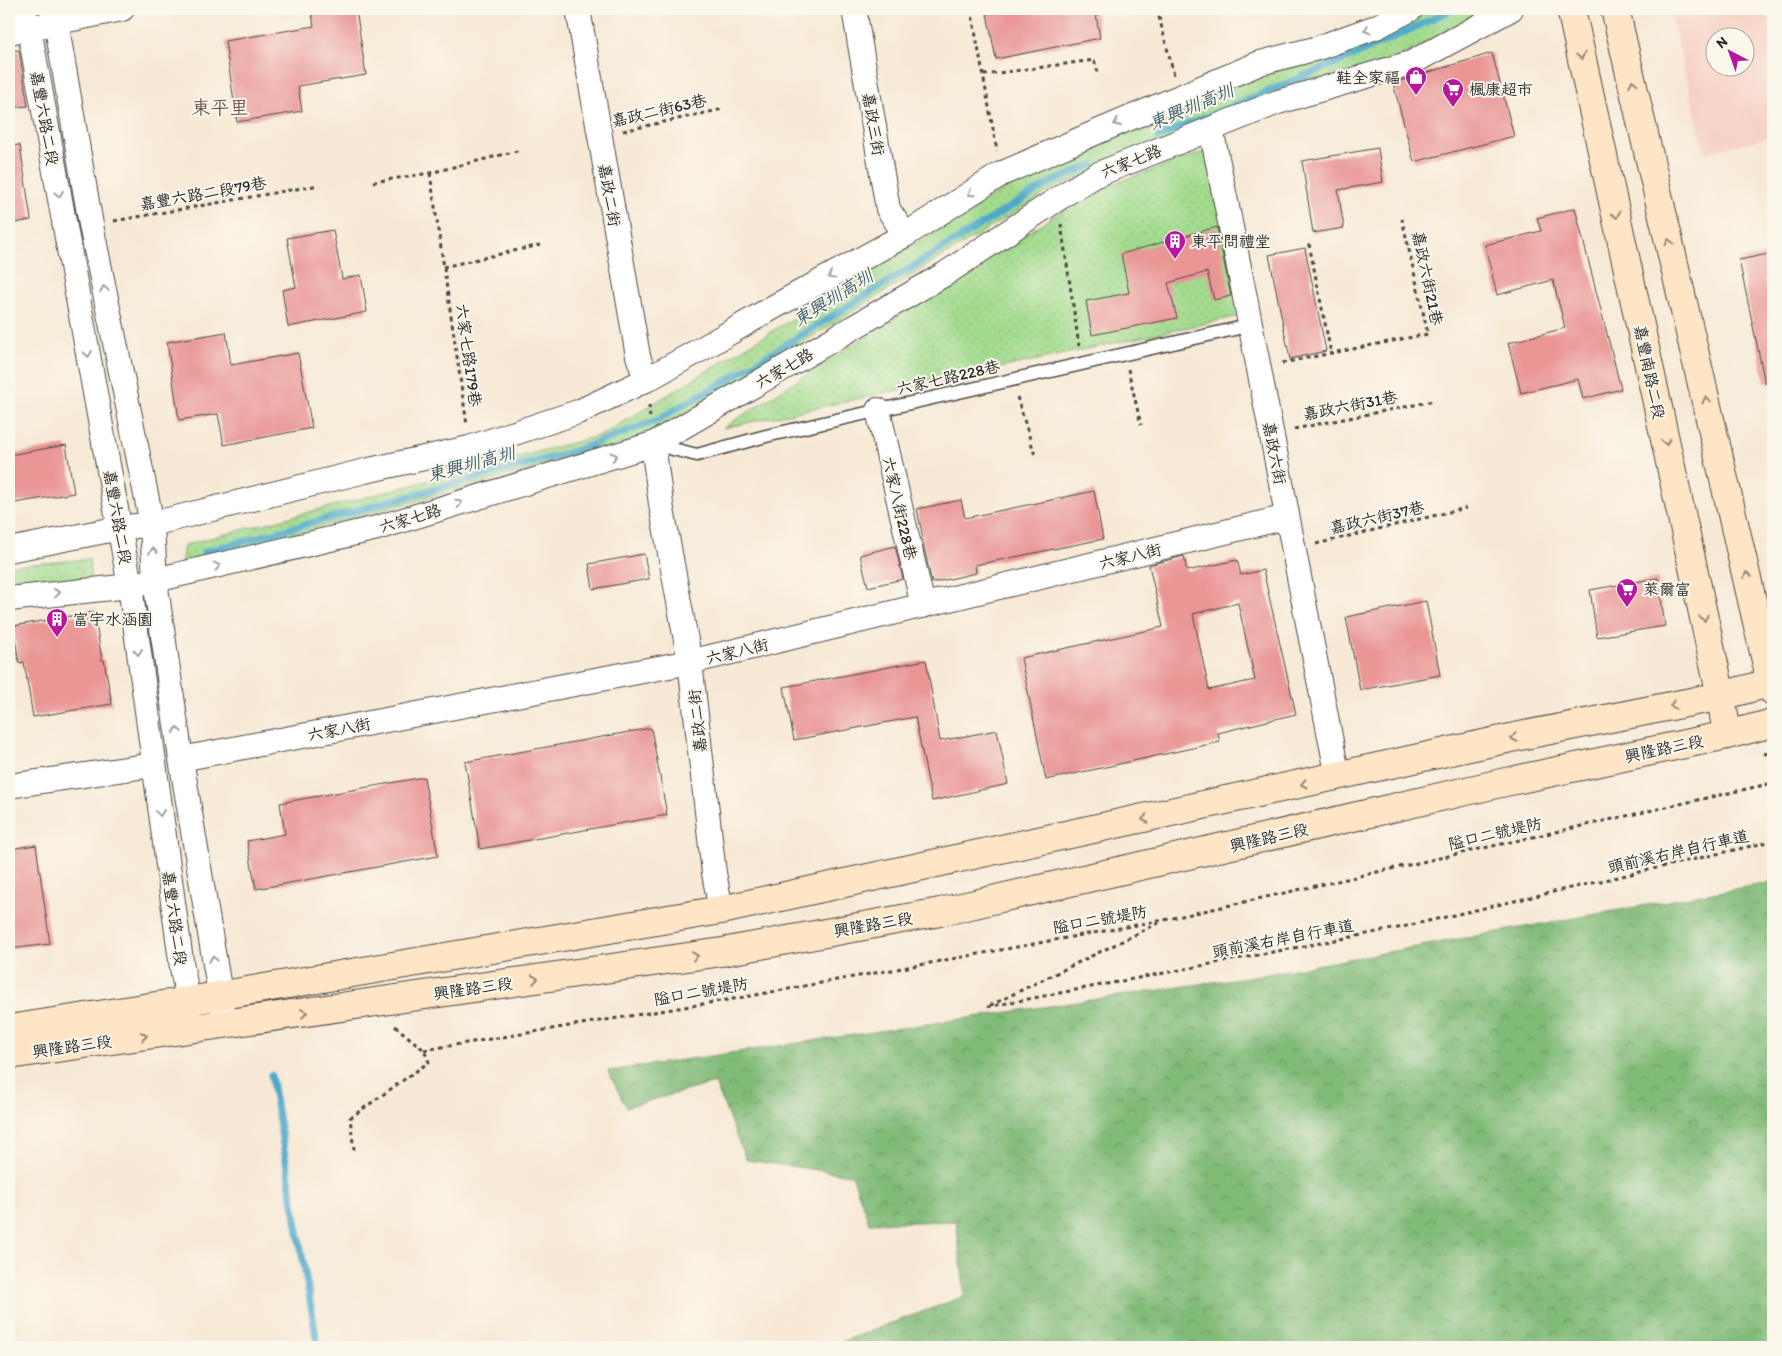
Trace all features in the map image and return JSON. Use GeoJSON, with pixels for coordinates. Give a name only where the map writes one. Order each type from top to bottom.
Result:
{"type":"FeatureCollection","features":[{"type":"Feature","properties":{"kind":"street"},"geometry":{"type":"LineString","coordinates":[[20,23],[54,15],[122,9]]}},
{"type":"Feature","properties":{"kind":"street","name":"嘉政二街"},"geometry":{"type":"LineString","coordinates":[[578,9],[638,356],[646,380]]}},
{"type":"Feature","properties":{"kind":"street","name":"嘉政三街"},"geometry":{"type":"LineString","coordinates":[[854,9],[888,209],[905,235]]}},
{"type":"Feature","properties":{"kind":"street"},"geometry":{"type":"LineString","coordinates":[[9,550],[120,528],[152,524],[365,471],[469,448],[578,412],[646,380],[905,235],[1001,174],[1260,63],[1318,48],[1376,27],[1411,9]]}},
{"type":"Feature","properties":{"kind":"street","name":"六家七路"},"geometry":{"type":"LineString","coordinates":[[9,599],[130,586],[377,528],[653,444],[945,274],[1057,199],[1096,176],[1278,102],[1411,63],[1511,9]]}},
{"type":"Feature","properties":{"kind":"street","name":"嘉豐南路二段"},"geometry":{"type":"LineString","coordinates":[[1571,9],[1721,696],[1727,735]]}},
{"type":"Feature","properties":{"kind":"street"},"geometry":{"type":"LineString","coordinates":[[1615,9],[1773,685]]}},
{"type":"Feature","properties":{"kind":"street","name":"嘉豐六路二段"},"geometry":{"type":"LineString","coordinates":[[54,15],[91,225],[152,524],[156,580],[181,759],[225,1024]]}},
{"type":"Feature","properties":{"kind":"street","name":"嘉豐六路二段"},"geometry":{"type":"LineString","coordinates":[[20,23],[130,586],[153,765],[188,1001],[188,1029]]}},
{"type":"Feature","properties":{"kind":"street","name":"嘉政六街"},"geometry":{"type":"LineString","coordinates":[[1211,130],[1252,325],[1287,517],[1338,777]]}},
{"type":"Feature","properties":{"kind":"street","name":"六家八街228巷"},"geometry":{"type":"LineString","coordinates":[[878,410],[923,606]]}},
{"type":"Feature","properties":{"kind":"street","name":"嘉政二街"},"geometry":{"type":"LineString","coordinates":[[653,444],[661,504],[690,662],[714,873],[721,910]]}},
{"type":"Feature","properties":{"kind":"street","name":"六家八街"},"geometry":{"type":"LineString","coordinates":[[181,759],[690,662],[1287,517]]}},
{"type":"Feature","properties":{"kind":"street","name":"興隆路三段"},"geometry":{"type":"LineString","coordinates":[[9,1029],[188,1001],[721,910],[1520,736],[1773,685]]}},
{"type":"Feature","properties":{"kind":"street","name":"興隆路三段"},"geometry":{"type":"LineString","coordinates":[[9,1055],[722,952],[940,912],[1501,783],[1727,735],[1773,723]]}},
{"type":"Feature","properties":{"kind":"street"},"geometry":{"type":"LineString","coordinates":[[9,786],[153,765]]}},
{"type":"Feature","properties":{"kind":"lane","name":"六家七路228巷"},"geometry":{"type":"LineString","coordinates":[[653,444],[697,455],[766,436],[1252,325]]}},
{"type":"Feature","properties":{"kind":"path"},"geometry":{"type":"LineString","coordinates":[[972,9],[1001,174]]}},
{"type":"Feature","properties":{"kind":"path"},"geometry":{"type":"LineString","coordinates":[[1157,9],[1179,97]]}},
{"type":"Feature","properties":{"kind":"path"},"geometry":{"type":"LineString","coordinates":[[984,75],[1094,60],[1099,75]]}},
{"type":"Feature","properties":{"kind":"path","name":"嘉政二街63巷"},"geometry":{"type":"LineString","coordinates":[[600,136],[723,109]]}},
{"type":"Feature","properties":{"kind":"path"},"geometry":{"type":"LineString","coordinates":[[373,182],[430,173],[521,150]]}},
{"type":"Feature","properties":{"kind":"path","name":"六家七路179巷"},"geometry":{"type":"LineString","coordinates":[[430,173],[469,448]]}},
{"type":"Feature","properties":{"kind":"path","name":"嘉豐六路二段79巷"},"geometry":{"type":"LineString","coordinates":[[91,225],[319,185]]}},
{"type":"Feature","properties":{"kind":"path"},"geometry":{"type":"LineString","coordinates":[[1057,199],[1082,364]]}},
{"type":"Feature","properties":{"kind":"path","name":"嘉政六街21巷"},"geometry":{"type":"LineString","coordinates":[[1260,368],[1428,334],[1402,219]]}},
{"type":"Feature","properties":{"kind":"path"},"geometry":{"type":"LineString","coordinates":[[1309,244],[1331,353]]}},
{"type":"Feature","properties":{"kind":"path"},"geometry":{"type":"LineString","coordinates":[[443,267],[540,245]]}},
{"type":"Feature","properties":{"kind":"path"},"geometry":{"type":"LineString","coordinates":[[1125,354],[1141,425]]}},
{"type":"Feature","properties":{"kind":"path"},"geometry":{"type":"LineString","coordinates":[[646,380],[653,444]]}},
{"type":"Feature","properties":{"kind":"path"},"geometry":{"type":"LineString","coordinates":[[1012,380],[1035,456]]}},
{"type":"Feature","properties":{"kind":"path","name":"嘉政六街31巷"},"geometry":{"type":"LineString","coordinates":[[1272,433],[1434,401]]}},
{"type":"Feature","properties":{"kind":"path","name":"嘉政六街37巷"},"geometry":{"type":"LineString","coordinates":[[1294,550],[1466,508]]}},
{"type":"Feature","properties":{"kind":"path","name":"隘口二號堤防"},"geometry":{"type":"LineString","coordinates":[[424,1050],[739,998],[1164,920],[1773,783]]}},
{"type":"Feature","properties":{"kind":"path","name":"頭前溪右岸自行車道"},"geometry":{"type":"LineString","coordinates":[[1164,920],[987,1007],[1398,928],[1773,841]]}},
{"type":"Feature","properties":{"kind":"path"},"geometry":{"type":"LineString","coordinates":[[354,1150],[350,1118],[429,1062],[424,1050],[394,1025]]}},
{"type":"Feature","properties":{"kind":"shaded area"},"geometry":{"type":"Polygon","coordinates":[[[1669,9],[1767,9],[1773,35],[1773,136],[1705,153],[1669,9]]]}},
{"type":"Feature","properties":{"kind":"green space"},"geometry":{"type":"Polygon","coordinates":[[[1426,9],[1489,9],[1407,53],[1056,187],[666,426],[624,444],[181,565],[184,545],[602,435],[1005,189],[1220,91],[1395,26],[1426,9]]]}},
{"type":"Feature","properties":{"kind":"green space"},"geometry":{"type":"Polygon","coordinates":[[[1206,151],[1244,315],[723,428],[1093,191],[1206,151]]]}},
{"type":"Feature","properties":{"kind":"green space"},"geometry":{"type":"Polygon","coordinates":[[[89,559],[91,580],[9,589],[9,566],[89,559]]]}},
{"type":"Feature","properties":{"kind":"green space"},"geometry":{"type":"Polygon","coordinates":[[[1773,882],[1773,1347],[827,1347],[965,1296],[956,1221],[869,1223],[852,1175],[746,1160],[715,1083],[626,1107],[608,1071],[1261,975],[1773,882]]]}},
{"type":"Feature","properties":{"kind":"building"},"geometry":{"type":"Polygon","coordinates":[[[311,9],[356,9],[366,75],[298,86],[302,111],[237,122],[225,41],[314,26],[311,9]]]}},
{"type":"Feature","properties":{"kind":"building"},"geometry":{"type":"Polygon","coordinates":[[[986,9],[1095,9],[1100,38],[996,59],[986,9]]]}},
{"type":"Feature","properties":{"kind":"building"},"geometry":{"type":"Polygon","coordinates":[[[19,50],[28,106],[9,108],[9,51],[19,50]]]}},
{"type":"Feature","properties":{"kind":"building","name":"楓康超市"},"geometry":{"type":"Polygon","coordinates":[[[1492,53],[1514,136],[1414,162],[1393,83],[1492,53]]]}},
{"type":"Feature","properties":{"kind":"building"},"geometry":{"type":"Polygon","coordinates":[[[20,145],[31,220],[9,224],[9,146],[20,145]]]}},
{"type":"Feature","properties":{"kind":"building"},"geometry":{"type":"Polygon","coordinates":[[[1378,148],[1383,182],[1338,190],[1344,228],[1313,233],[1302,161],[1378,148]]]}},
{"type":"Feature","properties":{"kind":"building"},"geometry":{"type":"Polygon","coordinates":[[[1575,208],[1621,389],[1583,399],[1578,379],[1521,393],[1508,343],[1565,328],[1553,280],[1497,295],[1485,245],[1541,231],[1537,218],[1575,208]]]}},
{"type":"Feature","properties":{"kind":"building"},"geometry":{"type":"Polygon","coordinates":[[[1217,227],[1231,296],[1214,300],[1207,272],[1168,283],[1177,318],[1092,335],[1086,301],[1129,293],[1121,254],[1217,227]]]}},
{"type":"Feature","properties":{"kind":"building"},"geometry":{"type":"Polygon","coordinates":[[[333,230],[342,279],[361,275],[367,312],[288,327],[282,290],[296,287],[287,238],[333,230]]]}},
{"type":"Feature","properties":{"kind":"building"},"geometry":{"type":"Polygon","coordinates":[[[1305,248],[1326,351],[1290,359],[1269,255],[1305,248]]]}},
{"type":"Feature","properties":{"kind":"building"},"geometry":{"type":"Polygon","coordinates":[[[1773,253],[1773,382],[1765,383],[1739,260],[1773,253]]]}},
{"type":"Feature","properties":{"kind":"building"},"geometry":{"type":"Polygon","coordinates":[[[226,332],[231,365],[298,353],[312,428],[224,445],[218,414],[179,420],[167,342],[226,332]]]}},
{"type":"Feature","properties":{"kind":"building"},"geometry":{"type":"Polygon","coordinates":[[[66,445],[74,493],[9,504],[9,455],[66,445]]]}},
{"type":"Feature","properties":{"kind":"building"},"geometry":{"type":"Polygon","coordinates":[[[1094,491],[1103,539],[975,565],[976,573],[932,583],[917,509],[961,500],[965,518],[1094,491]]]}},
{"type":"Feature","properties":{"kind":"building"},"geometry":{"type":"Polygon","coordinates":[[[895,546],[903,579],[868,587],[860,555],[895,546]]]}},
{"type":"Feature","properties":{"kind":"building"},"geometry":{"type":"Polygon","coordinates":[[[644,554],[649,579],[593,589],[589,564],[644,554]]]}},
{"type":"Feature","properties":{"kind":"building"},"geometry":{"type":"Polygon","coordinates":[[[1184,556],[1187,571],[1237,560],[1241,575],[1263,570],[1296,714],[1218,733],[1220,742],[1046,780],[1021,658],[1163,627],[1149,565],[1184,556]],[[1238,603],[1193,614],[1209,690],[1255,680],[1238,603]]]}},
{"type":"Feature","properties":{"kind":"building","name":"萊爾富"},"geometry":{"type":"Polygon","coordinates":[[[1658,578],[1665,626],[1597,637],[1590,590],[1658,578]]]}},
{"type":"Feature","properties":{"kind":"building"},"geometry":{"type":"Polygon","coordinates":[[[1426,601],[1440,675],[1360,690],[1346,617],[1426,601]]]}},
{"type":"Feature","properties":{"kind":"building"},"geometry":{"type":"Polygon","coordinates":[[[94,612],[112,704],[33,717],[24,662],[19,663],[13,626],[94,612]]]}},
{"type":"Feature","properties":{"kind":"building"},"geometry":{"type":"Polygon","coordinates":[[[926,660],[940,741],[997,730],[1008,784],[932,801],[915,717],[794,740],[784,687],[926,660]]]}},
{"type":"Feature","properties":{"kind":"building"},"geometry":{"type":"Polygon","coordinates":[[[651,728],[667,815],[480,849],[465,762],[651,728]]]}},
{"type":"Feature","properties":{"kind":"building"},"geometry":{"type":"Polygon","coordinates":[[[424,777],[438,856],[256,889],[247,841],[285,834],[280,803],[424,777]]]}},
{"type":"Feature","properties":{"kind":"building"},"geometry":{"type":"Polygon","coordinates":[[[36,845],[50,944],[9,949],[9,849],[36,845]]]}},
{"type":"Feature","properties":{"kind":"waterway","name":"東興圳高圳"},"geometry":{"type":"LineString","coordinates":[[1158,137],[1355,55],[1454,9]]}},
{"type":"Feature","properties":{"kind":"waterway","name":"東興圳高圳"},"geometry":{"type":"LineString","coordinates":[[204,552],[575,451],[655,421],[736,375],[1051,182],[1093,165]]}},
{"type":"Feature","properties":{"kind":"waterway"},"geometry":{"type":"LineString","coordinates":[[271,1075],[318,1347]]}},
{"type":"Feature","properties":{"kind":"place","name":"鞋全家福"},"geometry":{"type":"Point","coordinates":[1416,96]}},
{"type":"Feature","properties":{"kind":"place","name":"楓康超市"},"geometry":{"type":"Point","coordinates":[1453,108]}},
{"type":"Feature","properties":{"kind":"place","name":"東平問禮堂"},"geometry":{"type":"Point","coordinates":[1175,260]}},
{"type":"Feature","properties":{"kind":"place","name":"萊爾富"},"geometry":{"type":"Point","coordinates":[1627,608]}},
{"type":"Feature","properties":{"kind":"place","name":"富宇水涵園"},"geometry":{"type":"Point","coordinates":[57,638]}},
{"type":"Feature","properties":{"kind":"district","name":"東平里"},"geometry":{"type":"Point","coordinates":[220,107]}}]}
